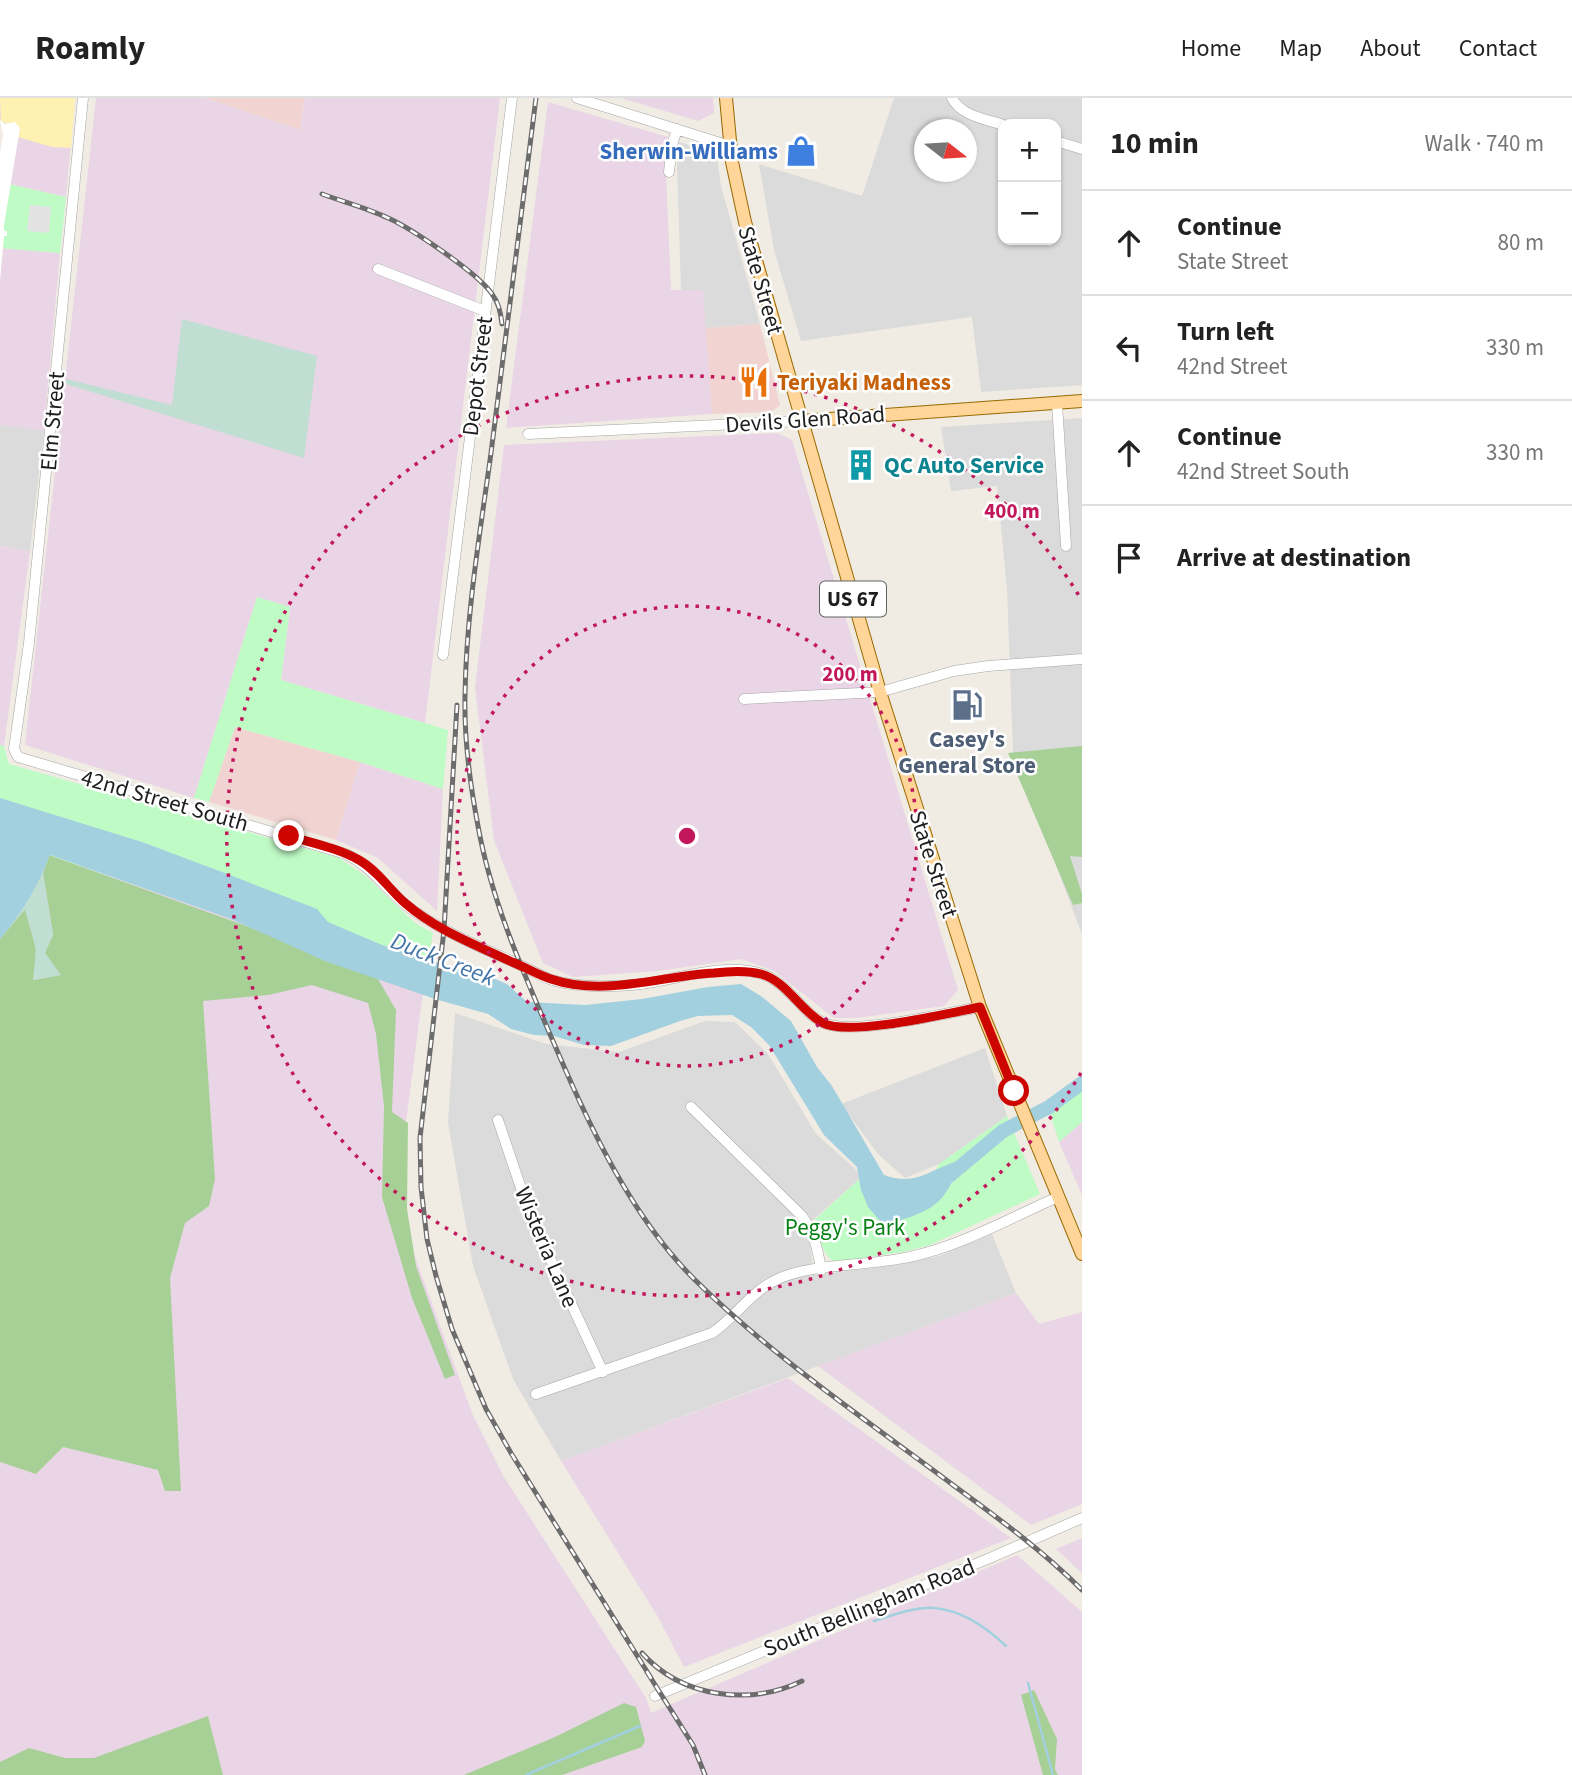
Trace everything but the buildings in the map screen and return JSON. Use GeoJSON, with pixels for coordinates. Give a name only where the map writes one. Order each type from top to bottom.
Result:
{"type":"FeatureCollection","features":[{"type":"Feature","properties":{"kind":"main road","name":"State Street"},"geometry":{"type":"LineString","coordinates":[[726,98],[730,146],[745,222],[880,692],[980,1007],[1082,1254]]}},
{"type":"Feature","properties":{"kind":"main road","name":"Devils Glen Road"},"geometry":{"type":"LineString","coordinates":[[801,421],[1082,401]]}},
{"type":"Feature","properties":{"kind":"street","name":"Elm Street"},"geometry":{"type":"LineString","coordinates":[[14,744],[31,632],[83,98]]}},
{"type":"Feature","properties":{"kind":"street","name":"Depot Street"},"geometry":{"type":"LineString","coordinates":[[443,655],[512,98]]}},
{"type":"Feature","properties":{"kind":"street"},"geometry":{"type":"LineString","coordinates":[[577,98],[730,146]]}},
{"type":"Feature","properties":{"kind":"street"},"geometry":{"type":"LineString","coordinates":[[952,98],[955,104],[971,115],[998,123]]}},
{"type":"Feature","properties":{"kind":"street"},"geometry":{"type":"LineString","coordinates":[[670,172],[671,145],[677,129]]}},
{"type":"Feature","properties":{"kind":"street"},"geometry":{"type":"LineString","coordinates":[[1061,143],[1082,149]]}},
{"type":"Feature","properties":{"kind":"street"},"geometry":{"type":"LineString","coordinates":[[378,269],[485,311]]}},
{"type":"Feature","properties":{"kind":"street"},"geometry":{"type":"LineString","coordinates":[[1057,403],[1066,546]]}},
{"type":"Feature","properties":{"kind":"street","name":"Devils Glen Road"},"geometry":{"type":"LineString","coordinates":[[528,434],[801,421]]}},
{"type":"Feature","properties":{"kind":"street"},"geometry":{"type":"LineString","coordinates":[[744,699],[880,692],[954,671],[1082,659]]}},
{"type":"Feature","properties":{"kind":"street","name":"42nd Street South"},"geometry":{"type":"LineString","coordinates":[[14,744],[13,749],[18,757],[362,861],[406,904],[444,930],[552,980],[577,984],[622,985],[708,973],[741,971],[764,974],[783,987],[823,1023],[842,1028],[910,1021],[980,1007]]}},
{"type":"Feature","properties":{"kind":"street"},"geometry":{"type":"LineString","coordinates":[[691,1107],[802,1216],[809,1225],[816,1244],[821,1269]]}},
{"type":"Feature","properties":{"kind":"street","name":"Wisteria Lane"},"geometry":{"type":"LineString","coordinates":[[498,1120],[530,1215],[603,1372]]}},
{"type":"Feature","properties":{"kind":"street"},"geometry":{"type":"LineString","coordinates":[[536,1394],[712,1333],[731,1320],[752,1295],[779,1278],[821,1269],[908,1258],[936,1250],[1058,1197]]}},
{"type":"Feature","properties":{"kind":"street","name":"South Bellingham Road"},"geometry":{"type":"LineString","coordinates":[[655,1696],[1082,1518]]}},
{"type":"Feature","properties":{"kind":"shaded area"},"geometry":{"type":"Polygon","coordinates":[[[0,98],[75,98],[66,197],[0,182],[6,128],[0,120],[0,98]]]}},
{"type":"Feature","properties":{"kind":"shaded area"},"geometry":{"type":"Polygon","coordinates":[[[96,98],[205,98],[300,130],[305,98],[500,98],[425,723],[281,680],[290,608],[257,597],[194,798],[25,745],[96,98]]]}},
{"type":"Feature","properties":{"kind":"shaded area"},"geometry":{"type":"Polygon","coordinates":[[[205,98],[305,98],[300,130],[205,98]]]}},
{"type":"Feature","properties":{"kind":"shaded area"},"geometry":{"type":"Polygon","coordinates":[[[621,98],[713,98],[714,113],[698,121],[621,98]]]}},
{"type":"Feature","properties":{"kind":"shaded area"},"geometry":{"type":"Polygon","coordinates":[[[894,98],[1082,98],[1082,385],[981,392],[972,317],[801,341],[774,250],[759,164],[862,196],[894,98]]]}},
{"type":"Feature","properties":{"kind":"shaded area"},"geometry":{"type":"Polygon","coordinates":[[[548,102],[668,137],[665,151],[671,290],[703,290],[712,414],[506,428],[548,102]]]}},
{"type":"Feature","properties":{"kind":"shaded area"},"geometry":{"type":"Polygon","coordinates":[[[679,142],[710,151],[717,157],[721,186],[760,324],[705,328],[702,291],[681,291],[677,163],[679,142]]]}},
{"type":"Feature","properties":{"kind":"shaded area"},"geometry":{"type":"Polygon","coordinates":[[[30,205],[51,207],[49,233],[27,231],[30,205]]]}},
{"type":"Feature","properties":{"kind":"shaded area"},"geometry":{"type":"Polygon","coordinates":[[[0,248],[60,253],[44,430],[0,425],[0,248]]]}},
{"type":"Feature","properties":{"kind":"shaded area"},"geometry":{"type":"Polygon","coordinates":[[[760,324],[780,405],[772,412],[712,414],[705,328],[760,324]]]}},
{"type":"Feature","properties":{"kind":"shaded area"},"geometry":{"type":"Polygon","coordinates":[[[1082,418],[1082,934],[1013,752],[1007,589],[997,486],[951,491],[941,427],[1082,418]]]}},
{"type":"Feature","properties":{"kind":"shaded area"},"geometry":{"type":"Polygon","coordinates":[[[0,425],[44,430],[30,551],[0,546],[0,425]]]}},
{"type":"Feature","properties":{"kind":"shaded area"},"geometry":{"type":"Polygon","coordinates":[[[777,433],[792,440],[958,990],[944,1006],[857,1018],[834,1018],[774,971],[742,959],[658,971],[573,977],[543,963],[494,840],[475,688],[504,445],[777,433]]]}},
{"type":"Feature","properties":{"kind":"shaded area"},"geometry":{"type":"Polygon","coordinates":[[[0,546],[30,551],[4,746],[0,745],[0,546]]]}},
{"type":"Feature","properties":{"kind":"shaded area"},"geometry":{"type":"Polygon","coordinates":[[[235,727],[360,762],[336,840],[209,802],[235,727]]]}},
{"type":"Feature","properties":{"kind":"shaded area"},"geometry":{"type":"Polygon","coordinates":[[[360,762],[443,789],[437,911],[378,858],[336,840],[360,762]]]}},
{"type":"Feature","properties":{"kind":"shaded area"},"geometry":{"type":"Polygon","coordinates":[[[49,855],[424,985],[403,1145],[409,1240],[472,1413],[504,1477],[646,1698],[651,1713],[1017,1555],[1082,1612],[1082,1775],[0,1775],[0,939],[25,909],[49,855]]]}},
{"type":"Feature","properties":{"kind":"shaded area"},"geometry":{"type":"Polygon","coordinates":[[[455,1013],[546,1044],[619,1052],[705,1021],[735,1022],[768,1054],[816,1134],[863,1176],[805,1227],[814,1275],[897,1265],[939,1256],[992,1234],[1016,1293],[561,1461],[513,1379],[473,1266],[448,1123],[455,1013]]]}},
{"type":"Feature","properties":{"kind":"shaded area"},"geometry":{"type":"Polygon","coordinates":[[[985,1048],[1007,1116],[939,1164],[905,1178],[878,1154],[841,1104],[985,1048]]]}},
{"type":"Feature","properties":{"kind":"shaded area"},"geometry":{"type":"Polygon","coordinates":[[[1082,1122],[1082,1195],[1059,1142],[1082,1122]]]}},
{"type":"Feature","properties":{"kind":"shaded area"},"geometry":{"type":"Polygon","coordinates":[[[1016,1293],[1039,1324],[1082,1312],[1082,1504],[1031,1525],[818,1366],[1016,1293]]]}},
{"type":"Feature","properties":{"kind":"shaded area"},"geometry":{"type":"Polygon","coordinates":[[[788,1378],[1011,1538],[684,1667],[658,1617],[561,1461],[788,1378]]]}},
{"type":"Feature","properties":{"kind":"shaded area"},"geometry":{"type":"Polygon","coordinates":[[[1082,1538],[1082,1573],[1056,1549],[1082,1538]]]}},
{"type":"Feature","properties":{"kind":"green space"},"geometry":{"type":"Polygon","coordinates":[[[0,182],[66,197],[60,253],[0,248],[0,182]]]}},
{"type":"Feature","properties":{"kind":"green space"},"geometry":{"type":"Polygon","coordinates":[[[182,319],[317,356],[304,458],[66,384],[66,379],[172,405],[182,319]]]}},
{"type":"Feature","properties":{"kind":"green space"},"geometry":{"type":"Polygon","coordinates":[[[257,597],[290,607],[281,680],[448,730],[443,789],[360,762],[235,727],[209,802],[194,798],[257,597]]]}},
{"type":"Feature","properties":{"kind":"green space"},"geometry":{"type":"Polygon","coordinates":[[[0,745],[4,746],[9,764],[339,858],[366,876],[415,923],[433,933],[424,985],[49,855],[66,820],[0,798],[0,745]]]}},
{"type":"Feature","properties":{"kind":"green space"},"geometry":{"type":"Polygon","coordinates":[[[1082,746],[1082,857],[1070,856],[1082,894],[1082,903],[1073,905],[1008,753],[1082,746]]]}},
{"type":"Feature","properties":{"kind":"green space"},"geometry":{"type":"Polygon","coordinates":[[[49,855],[374,972],[396,1010],[392,1112],[408,1123],[407,1209],[416,1266],[455,1375],[445,1379],[412,1298],[382,1197],[384,1106],[376,1034],[368,1003],[312,985],[268,995],[203,1001],[215,1179],[209,1206],[185,1223],[170,1278],[181,1491],[165,1491],[158,1470],[63,1447],[36,1474],[0,1462],[0,939],[25,909],[36,949],[34,980],[60,975],[45,953],[53,934],[43,873],[49,855]]]}},
{"type":"Feature","properties":{"kind":"green space"},"geometry":{"type":"Polygon","coordinates":[[[49,855],[43,873],[53,935],[45,953],[61,975],[33,980],[36,949],[25,909],[0,939],[49,855]]]}},
{"type":"Feature","properties":{"kind":"green space"},"geometry":{"type":"Polygon","coordinates":[[[1082,1079],[1082,1122],[1059,1142],[1046,1100],[1082,1079]]]}},
{"type":"Feature","properties":{"kind":"green space","name":"Peggy's Park"},"geometry":{"type":"Polygon","coordinates":[[[1007,1116],[1040,1194],[930,1245],[903,1252],[834,1262],[823,1249],[813,1221],[863,1176],[922,1197],[939,1164],[1007,1116]]]}},
{"type":"Feature","properties":{"kind":"green space"},"geometry":{"type":"Polygon","coordinates":[[[1034,1690],[1057,1739],[1055,1769],[1058,1775],[1043,1775],[1021,1695],[1034,1690]]]}},
{"type":"Feature","properties":{"kind":"green space"},"geometry":{"type":"Polygon","coordinates":[[[624,1703],[636,1707],[645,1741],[642,1747],[562,1775],[464,1775],[555,1737],[624,1703]]]}},
{"type":"Feature","properties":{"kind":"green space"},"geometry":{"type":"Polygon","coordinates":[[[208,1716],[223,1775],[0,1775],[0,1762],[29,1748],[65,1758],[94,1758],[208,1716]]]}},
{"type":"Feature","properties":{"kind":"sand"},"geometry":{"type":"Polygon","coordinates":[[[0,98],[75,98],[71,148],[52,147],[18,137],[20,131],[12,122],[8,124],[1,121],[0,98]]]}},
{"type":"Feature","properties":{"kind":"water"},"geometry":{"type":"Polygon","coordinates":[[[0,798],[142,842],[230,875],[317,909],[328,922],[382,945],[507,984],[527,1002],[585,1005],[741,984],[761,996],[791,1021],[884,1175],[914,1178],[958,1161],[961,1165],[943,1196],[931,1207],[901,1220],[880,1221],[868,1207],[861,1190],[857,1167],[824,1135],[769,1045],[751,1027],[732,1015],[698,1016],[611,1046],[584,1045],[554,1036],[534,1035],[511,1029],[488,1014],[435,999],[325,961],[231,919],[50,855],[29,899],[0,939],[0,798]]]}},
{"type":"Feature","properties":{"kind":"pier"},"geometry":{"type":"Polygon","coordinates":[[[0,120],[5,124],[15,122],[20,128],[4,225],[7,236],[4,236],[0,281],[0,154],[3,135],[0,120]]]}},
{"type":"Feature","properties":{"kind":"waterway","name":"Duck Creek"},"geometry":{"type":"LineString","coordinates":[[949,1176],[1003,1131],[1049,1107],[1082,1083]]}},
{"type":"Feature","properties":{"kind":"waterway"},"geometry":{"type":"LineString","coordinates":[[874,1621],[920,1608],[944,1609],[973,1621],[1006,1646]]}},
{"type":"Feature","properties":{"kind":"waterway"},"geometry":{"type":"LineString","coordinates":[[1028,1683],[1053,1775]]}},
{"type":"Feature","properties":{"kind":"waterway"},"geometry":{"type":"LineString","coordinates":[[526,1775],[640,1726]]}},
{"type":"Feature","properties":{"kind":"railway"},"geometry":{"type":"LineString","coordinates":[[536,98],[474,574],[465,696],[465,729],[472,794],[484,855],[501,912],[533,994],[598,1140],[632,1200],[672,1255],[755,1335],[1003,1522],[1082,1590]]}},
{"type":"Feature","properties":{"kind":"railway"},"geometry":{"type":"LineString","coordinates":[[322,194],[388,218],[444,252],[485,285],[496,301],[502,324]]}},
{"type":"Feature","properties":{"kind":"railway"},"geometry":{"type":"LineString","coordinates":[[457,705],[444,930],[420,1138],[421,1187],[427,1239],[452,1329],[486,1409],[651,1678]]}},
{"type":"Feature","properties":{"kind":"railway"},"geometry":{"type":"LineString","coordinates":[[642,1653],[658,1668],[677,1680],[718,1693],[761,1694],[802,1681]]}},
{"type":"Feature","properties":{"kind":"railway"},"geometry":{"type":"LineString","coordinates":[[647,1672],[693,1745],[705,1775]]}},
{"type":"Feature","properties":{"kind":"place","name":"Sherwin-Williams"},"geometry":{"type":"Point","coordinates":[801,151]}},
{"type":"Feature","properties":{"kind":"place","name":"Teriyaki Madness"},"geometry":{"type":"Point","coordinates":[754,382]}},
{"type":"Feature","properties":{"kind":"place","name":"QC Auto Service"},"geometry":{"type":"Point","coordinates":[861,465]}},
{"type":"Feature","properties":{"kind":"place","name":"Casey's General Store"},"geometry":{"type":"Point","coordinates":[967,705]}},
{"type":"Feature","properties":{"kind":"route"},"geometry":{"type":"LineString","coordinates":[[289,836],[362,861],[406,904],[444,930],[552,980],[600,986],[642,984],[697,974],[741,971],[764,974],[783,987],[823,1023],[842,1028],[910,1021],[980,1007],[1014,1091]]}}]}
